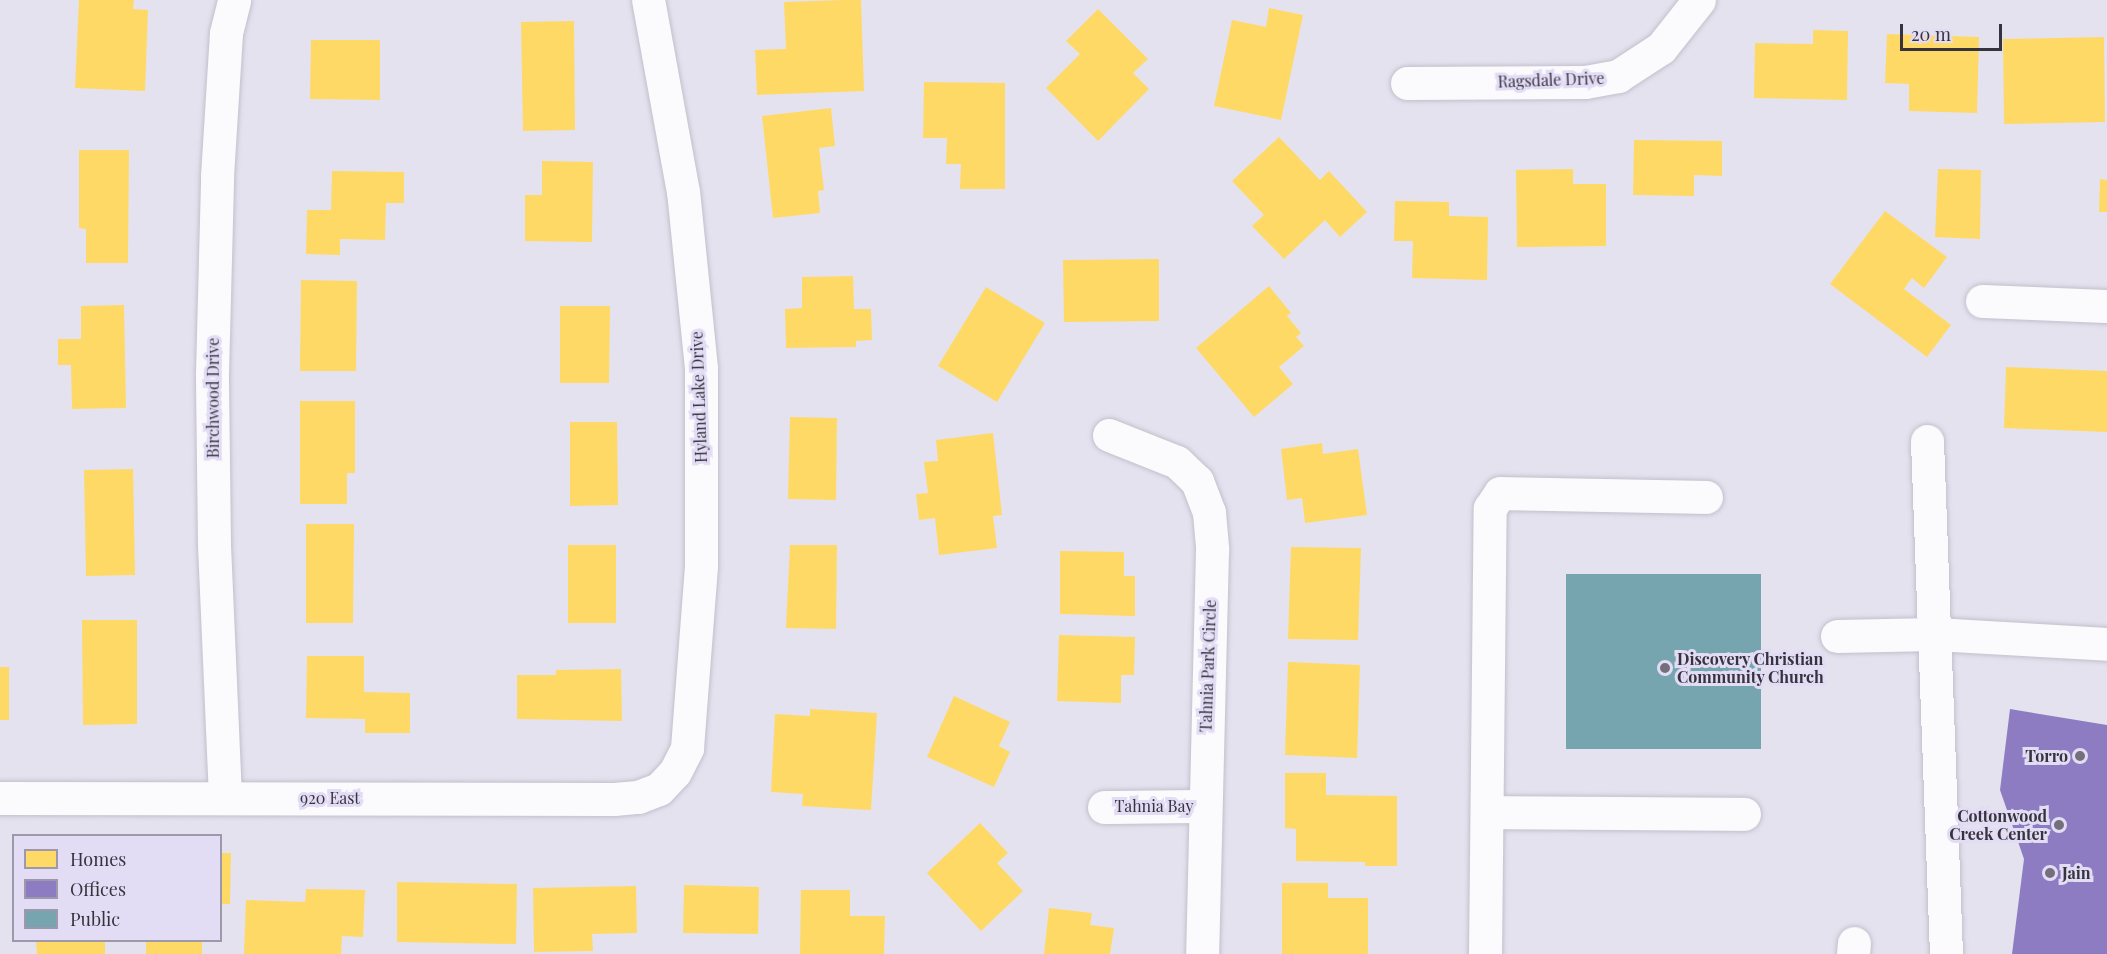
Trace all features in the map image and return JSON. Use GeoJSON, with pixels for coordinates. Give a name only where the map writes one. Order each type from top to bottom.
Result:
{"type":"FeatureCollection","features":[{"type":"Feature","properties":{"kind":"street","name":"Birchwood Drive"},"geometry":{"type":"LineString","coordinates":[[225,797],[214,545],[212,373],[225,33],[234,0]]}},
{"type":"Feature","properties":{"kind":"street","name":"Hyland Lake Drive"},"geometry":{"type":"LineString","coordinates":[[648,0],[683,192],[701,368],[701,566],[687,748],[675,772],[659,789]]}},
{"type":"Feature","properties":{"kind":"street","name":"Ragsdale Drive"},"geometry":{"type":"LineString","coordinates":[[1407,83],[1585,82],[1618,76],[1634,69],[1661,48],[1699,0]]}},
{"type":"Feature","properties":{"kind":"street"},"geometry":{"type":"LineString","coordinates":[[1982,301],[2107,306]]}},
{"type":"Feature","properties":{"kind":"street","name":"Tahnia Park Circle"},"geometry":{"type":"LineString","coordinates":[[1109,435],[1177,462],[1197,481],[1209,512],[1212,550],[1202,954]]}},
{"type":"Feature","properties":{"kind":"street"},"geometry":{"type":"LineString","coordinates":[[1928,441],[1946,946]]}},
{"type":"Feature","properties":{"kind":"street"},"geometry":{"type":"LineString","coordinates":[[1485,954],[1490,508],[1500,493],[1706,497]]}},
{"type":"Feature","properties":{"kind":"street"},"geometry":{"type":"LineString","coordinates":[[1837,636],[1935,634],[2107,644]]}},
{"type":"Feature","properties":{"kind":"street","name":"920 East"},"geometry":{"type":"LineString","coordinates":[[0,798],[614,799],[638,797],[659,789]]}},
{"type":"Feature","properties":{"kind":"street","name":"Tahnia Bay"},"geometry":{"type":"LineString","coordinates":[[1104,807],[1204,806]]}},
{"type":"Feature","properties":{"kind":"street"},"geometry":{"type":"LineString","coordinates":[[1487,812],[1744,814]]}},
{"type":"Feature","properties":{"kind":"building: Homes"},"geometry":{"type":"Polygon","coordinates":[[[79,0],[134,0],[133,9],[148,10],[145,91],[75,88],[79,0]]]}},
{"type":"Feature","properties":{"kind":"building: Homes"},"geometry":{"type":"Polygon","coordinates":[[[861,0],[864,91],[757,95],[755,50],[786,49],[784,2],[861,0]]]}},
{"type":"Feature","properties":{"kind":"building: Homes"},"geometry":{"type":"Polygon","coordinates":[[[1269,8],[1303,15],[1281,120],[1214,106],[1232,20],[1266,27],[1269,8]]]}},
{"type":"Feature","properties":{"kind":"building: Homes"},"geometry":{"type":"Polygon","coordinates":[[[1098,9],[1148,59],[1133,73],[1149,89],[1098,141],[1046,88],[1080,54],[1066,41],[1098,9]]]}},
{"type":"Feature","properties":{"kind":"building: Homes"},"geometry":{"type":"Polygon","coordinates":[[[574,21],[575,130],[523,131],[521,22],[574,21]]]}},
{"type":"Feature","properties":{"kind":"building: Homes"},"geometry":{"type":"Polygon","coordinates":[[[1813,30],[1848,31],[1847,100],[1754,98],[1755,43],[1813,44],[1813,30]]]}},
{"type":"Feature","properties":{"kind":"building: Homes"},"geometry":{"type":"Polygon","coordinates":[[[1887,34],[1979,37],[1977,113],[1909,111],[1909,84],[1885,83],[1887,34]]]}},
{"type":"Feature","properties":{"kind":"building: Homes"},"geometry":{"type":"Polygon","coordinates":[[[2104,37],[2105,122],[2004,124],[2003,39],[2104,37]]]}},
{"type":"Feature","properties":{"kind":"building: Homes"},"geometry":{"type":"Polygon","coordinates":[[[311,40],[380,40],[380,100],[310,99],[311,40]]]}},
{"type":"Feature","properties":{"kind":"building: Homes"},"geometry":{"type":"Polygon","coordinates":[[[924,82],[1005,83],[1005,189],[960,189],[961,164],[946,164],[947,138],[923,138],[924,82]]]}},
{"type":"Feature","properties":{"kind":"building: Homes"},"geometry":{"type":"Polygon","coordinates":[[[831,108],[835,146],[819,148],[824,190],[818,191],[820,213],[773,218],[762,116],[831,108]]]}},
{"type":"Feature","properties":{"kind":"building: Homes"},"geometry":{"type":"Polygon","coordinates":[[[1279,137],[1320,180],[1329,171],[1367,212],[1340,237],[1325,220],[1284,259],[1252,226],[1264,215],[1232,181],[1279,137]]]}},
{"type":"Feature","properties":{"kind":"building: Homes"},"geometry":{"type":"Polygon","coordinates":[[[1634,140],[1722,141],[1722,176],[1694,175],[1694,196],[1633,195],[1634,140]]]}},
{"type":"Feature","properties":{"kind":"building: Homes"},"geometry":{"type":"Polygon","coordinates":[[[79,150],[129,150],[128,263],[86,263],[86,229],[79,228],[79,150]]]}},
{"type":"Feature","properties":{"kind":"building: Homes"},"geometry":{"type":"Polygon","coordinates":[[[542,161],[593,162],[592,242],[525,241],[525,195],[542,195],[542,161]]]}},
{"type":"Feature","properties":{"kind":"building: Homes"},"geometry":{"type":"Polygon","coordinates":[[[1573,169],[1573,184],[1606,184],[1606,246],[1517,247],[1516,170],[1573,169]]]}},
{"type":"Feature","properties":{"kind":"building: Homes"},"geometry":{"type":"Polygon","coordinates":[[[1938,169],[1981,170],[1980,239],[1935,237],[1938,169]]]}},
{"type":"Feature","properties":{"kind":"building: Homes"},"geometry":{"type":"Polygon","coordinates":[[[332,171],[404,172],[404,203],[386,203],[385,240],[340,239],[340,255],[306,254],[307,210],[331,210],[332,171]]]}},
{"type":"Feature","properties":{"kind":"building: Homes"},"geometry":{"type":"Polygon","coordinates":[[[2100,179],[2107,180],[2107,212],[2099,212],[2100,179]]]}},
{"type":"Feature","properties":{"kind":"building: Homes"},"geometry":{"type":"Polygon","coordinates":[[[1395,201],[1449,202],[1449,216],[1488,217],[1487,280],[1412,278],[1413,241],[1394,241],[1395,201]]]}},
{"type":"Feature","properties":{"kind":"building: Homes"},"geometry":{"type":"Polygon","coordinates":[[[1885,211],[1947,257],[1924,288],[1912,278],[1904,289],[1951,325],[1927,357],[1830,284],[1885,211]]]}},
{"type":"Feature","properties":{"kind":"building: Homes"},"geometry":{"type":"Polygon","coordinates":[[[1159,259],[1159,321],[1064,322],[1063,260],[1159,259]]]}},
{"type":"Feature","properties":{"kind":"building: Homes"},"geometry":{"type":"Polygon","coordinates":[[[853,276],[854,309],[871,309],[872,340],[856,341],[856,347],[786,348],[785,309],[802,308],[802,277],[853,276]]]}},
{"type":"Feature","properties":{"kind":"building: Homes"},"geometry":{"type":"Polygon","coordinates":[[[301,280],[357,281],[356,371],[300,371],[301,280]]]}},
{"type":"Feature","properties":{"kind":"building: Homes"},"geometry":{"type":"Polygon","coordinates":[[[1269,286],[1291,313],[1287,316],[1301,333],[1296,337],[1304,346],[1279,367],[1293,384],[1254,417],[1196,348],[1269,286]]]}},
{"type":"Feature","properties":{"kind":"building: Homes"},"geometry":{"type":"Polygon","coordinates":[[[986,287],[1045,323],[997,402],[938,366],[986,287]]]}},
{"type":"Feature","properties":{"kind":"building: Homes"},"geometry":{"type":"Polygon","coordinates":[[[124,305],[126,408],[72,409],[71,365],[58,365],[58,339],[81,339],[81,306],[124,305]]]}},
{"type":"Feature","properties":{"kind":"building: Homes"},"geometry":{"type":"Polygon","coordinates":[[[560,306],[610,306],[609,383],[560,383],[560,306]]]}},
{"type":"Feature","properties":{"kind":"building: Homes"},"geometry":{"type":"Polygon","coordinates":[[[2006,367],[2107,371],[2107,432],[2004,428],[2006,367]]]}},
{"type":"Feature","properties":{"kind":"building: Homes"},"geometry":{"type":"Polygon","coordinates":[[[300,401],[355,401],[355,473],[347,473],[347,504],[300,504],[300,401]]]}},
{"type":"Feature","properties":{"kind":"building: Homes"},"geometry":{"type":"Polygon","coordinates":[[[790,417],[837,418],[836,500],[788,499],[790,417]]]}},
{"type":"Feature","properties":{"kind":"building: Homes"},"geometry":{"type":"Polygon","coordinates":[[[570,422],[617,422],[618,505],[570,506],[570,422]]]}},
{"type":"Feature","properties":{"kind":"building: Homes"},"geometry":{"type":"Polygon","coordinates":[[[993,433],[1002,515],[993,516],[997,548],[939,555],[935,518],[919,520],[916,494],[928,493],[924,462],[938,461],[936,440],[993,433]]]}},
{"type":"Feature","properties":{"kind":"building: Homes"},"geometry":{"type":"Polygon","coordinates":[[[1322,443],[1323,454],[1358,449],[1367,515],[1305,523],[1302,498],[1287,500],[1281,449],[1322,443]]]}},
{"type":"Feature","properties":{"kind":"building: Homes"},"geometry":{"type":"Polygon","coordinates":[[[133,469],[135,575],[86,576],[84,470],[133,469]]]}},
{"type":"Feature","properties":{"kind":"building: Homes"},"geometry":{"type":"Polygon","coordinates":[[[306,524],[354,524],[353,623],[306,623],[306,524]]]}},
{"type":"Feature","properties":{"kind":"building: Homes"},"geometry":{"type":"Polygon","coordinates":[[[568,545],[616,545],[616,623],[568,623],[568,545]]]}},
{"type":"Feature","properties":{"kind":"building: Homes"},"geometry":{"type":"Polygon","coordinates":[[[790,545],[837,545],[836,629],[786,628],[790,545]]]}},
{"type":"Feature","properties":{"kind":"building: Homes"},"geometry":{"type":"Polygon","coordinates":[[[1291,547],[1361,548],[1358,640],[1288,639],[1291,547]]]}},
{"type":"Feature","properties":{"kind":"building: Homes"},"geometry":{"type":"Polygon","coordinates":[[[1060,551],[1124,552],[1124,576],[1135,576],[1135,616],[1060,614],[1060,551]]]}},
{"type":"Feature","properties":{"kind":"building: Homes"},"geometry":{"type":"Polygon","coordinates":[[[82,620],[137,620],[137,724],[83,725],[82,620]]]}},
{"type":"Feature","properties":{"kind":"building: Homes"},"geometry":{"type":"Polygon","coordinates":[[[1059,635],[1135,637],[1134,675],[1121,675],[1121,703],[1057,701],[1059,635]]]}},
{"type":"Feature","properties":{"kind":"building: Homes"},"geometry":{"type":"Polygon","coordinates":[[[307,656],[364,656],[364,692],[410,693],[410,733],[365,733],[365,719],[306,718],[307,656]]]}},
{"type":"Feature","properties":{"kind":"building: Homes"},"geometry":{"type":"Polygon","coordinates":[[[1288,662],[1360,665],[1357,758],[1285,755],[1288,662]]]}},
{"type":"Feature","properties":{"kind":"building: Homes"},"geometry":{"type":"Polygon","coordinates":[[[0,667],[9,667],[9,720],[0,720],[0,667]]]}},
{"type":"Feature","properties":{"kind":"building: Homes"},"geometry":{"type":"Polygon","coordinates":[[[621,669],[622,721],[517,719],[517,675],[556,675],[556,670],[621,669]]]}},
{"type":"Feature","properties":{"kind":"building: Homes"},"geometry":{"type":"Polygon","coordinates":[[[954,696],[1010,722],[999,746],[1010,752],[994,787],[927,757],[954,696]]]}},
{"type":"Feature","properties":{"kind":"building: Homes"},"geometry":{"type":"Polygon","coordinates":[[[810,709],[877,713],[871,810],[802,806],[803,794],[771,792],[775,714],[810,716],[810,709]]]}},
{"type":"Feature","properties":{"kind":"building: Homes"},"geometry":{"type":"Polygon","coordinates":[[[1285,773],[1326,773],[1326,795],[1397,796],[1397,866],[1365,866],[1365,862],[1296,861],[1296,829],[1285,828],[1285,773]]]}},
{"type":"Feature","properties":{"kind":"building: Homes"},"geometry":{"type":"Polygon","coordinates":[[[980,823],[1008,853],[997,863],[1023,891],[981,931],[927,873],[980,823]]]}},
{"type":"Feature","properties":{"kind":"building: Homes"},"geometry":{"type":"Polygon","coordinates":[[[222,853],[231,853],[230,904],[222,904],[222,853]]]}},
{"type":"Feature","properties":{"kind":"building: Homes"},"geometry":{"type":"Polygon","coordinates":[[[397,882],[517,884],[516,944],[397,942],[397,882]]]}},
{"type":"Feature","properties":{"kind":"building: Homes"},"geometry":{"type":"Polygon","coordinates":[[[1282,883],[1328,883],[1328,898],[1368,898],[1368,954],[1282,954],[1282,883]]]}},
{"type":"Feature","properties":{"kind":"building: Homes"},"geometry":{"type":"Polygon","coordinates":[[[684,885],[759,887],[758,934],[683,933],[684,885]]]}},
{"type":"Feature","properties":{"kind":"building: Homes"},"geometry":{"type":"Polygon","coordinates":[[[636,886],[637,933],[592,934],[593,951],[534,952],[533,888],[636,886]]]}},
{"type":"Feature","properties":{"kind":"building: Homes"},"geometry":{"type":"Polygon","coordinates":[[[306,889],[365,890],[363,937],[342,936],[341,954],[244,954],[246,900],[305,902],[306,889]]]}},
{"type":"Feature","properties":{"kind":"building: Homes"},"geometry":{"type":"Polygon","coordinates":[[[801,890],[850,890],[850,916],[885,916],[884,954],[800,954],[801,890]]]}},
{"type":"Feature","properties":{"kind":"building: Homes"},"geometry":{"type":"Polygon","coordinates":[[[1049,908],[1092,913],[1090,925],[1114,928],[1110,954],[1044,954],[1049,908]]]}},
{"type":"Feature","properties":{"kind":"building: Homes"},"geometry":{"type":"Polygon","coordinates":[[[36,942],[105,942],[105,954],[37,954],[36,942]]]}},
{"type":"Feature","properties":{"kind":"building: Homes"},"geometry":{"type":"Polygon","coordinates":[[[146,942],[202,942],[202,954],[146,954],[146,942]]]}},
{"type":"Feature","properties":{"kind":"building: Offices","name":"Cottonwood Creek Center"},"geometry":{"type":"Polygon","coordinates":[[[2010,709],[2107,725],[2107,954],[2012,954],[2024,859],[2000,790],[2010,709]]]}},
{"type":"Feature","properties":{"kind":"building: Public"},"geometry":{"type":"Polygon","coordinates":[[[1566,574],[1761,574],[1761,749],[1566,749],[1566,574]]]}},
{"type":"Feature","properties":{"kind":"place","name":"Discovery Christian Community Church"},"geometry":{"type":"Point","coordinates":[1665,668]}},
{"type":"Feature","properties":{"kind":"place","name":"Torro"},"geometry":{"type":"Point","coordinates":[2080,756]}},
{"type":"Feature","properties":{"kind":"place","name":"Cottonwood Creek Center"},"geometry":{"type":"Point","coordinates":[2059,825]}},
{"type":"Feature","properties":{"kind":"place","name":"Jain"},"geometry":{"type":"Point","coordinates":[2050,873]}}]}
